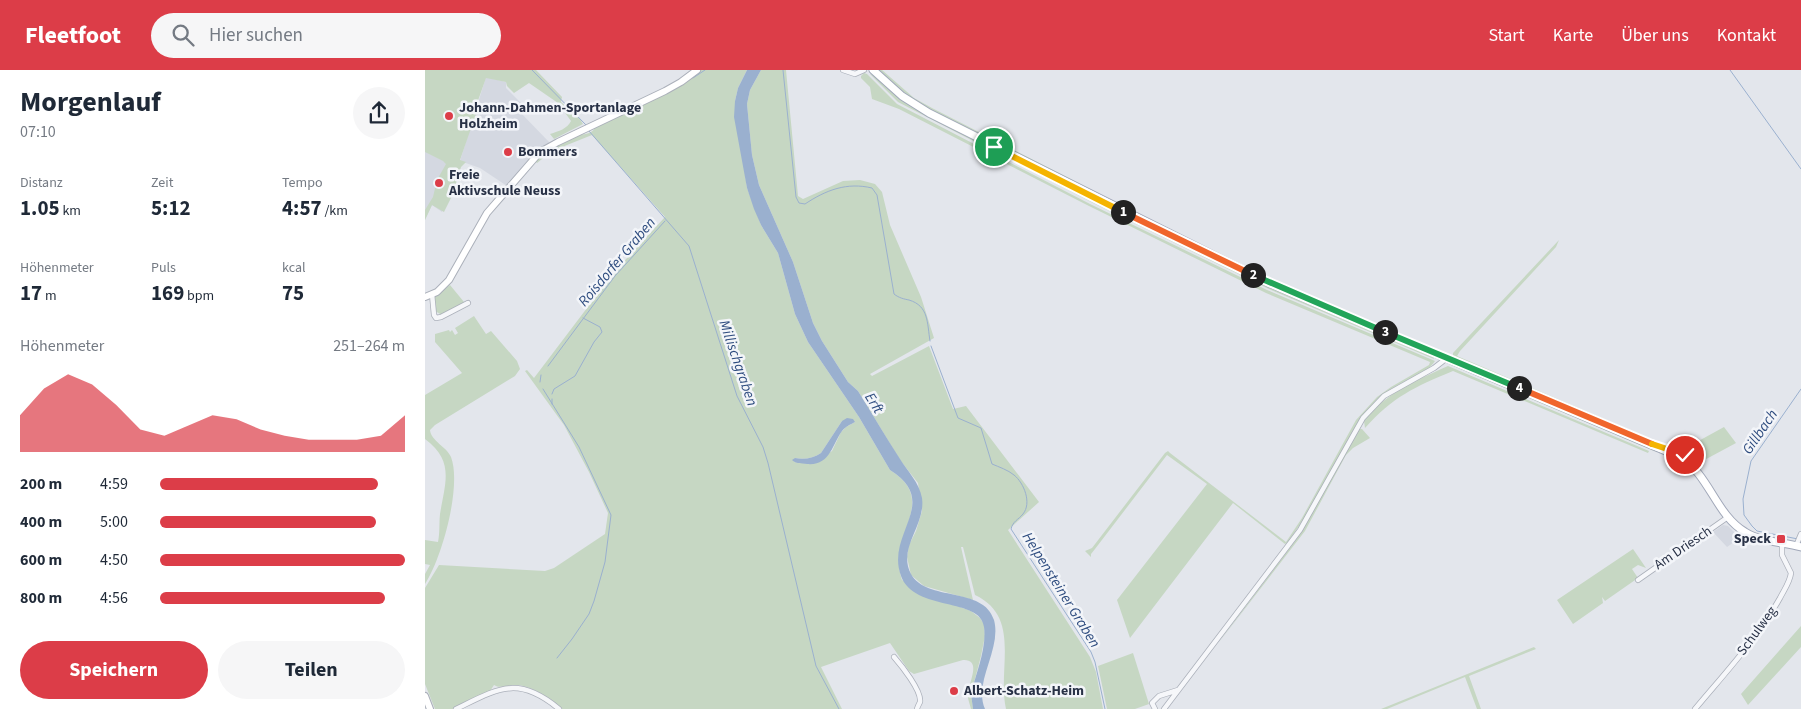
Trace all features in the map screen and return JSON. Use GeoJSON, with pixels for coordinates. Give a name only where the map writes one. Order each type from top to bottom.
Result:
{"type":"FeatureCollection","features":[{"type":"Feature","properties":{"kind":"main road"},"geometry":{"type":"LineString","coordinates":[[428,296],[440,289],[449,280],[487,213],[544,149],[665,91],[697,70]]}},
{"type":"Feature","properties":{"kind":"main road"},"geometry":{"type":"LineString","coordinates":[[873,70],[916,106],[1031,166],[1269,283],[1684,459],[1706,484],[1728,517],[1738,527],[1749,534],[1799,546]]}},
{"type":"Feature","properties":{"kind":"main road"},"geometry":{"type":"LineString","coordinates":[[425,696],[430,709]]}},
{"type":"Feature","properties":{"kind":"street"},"geometry":{"type":"LineString","coordinates":[[843,70],[855,74],[864,70]]}},
{"type":"Feature","properties":{"kind":"street"},"geometry":{"type":"LineString","coordinates":[[428,296],[436,318],[468,303]]}},
{"type":"Feature","properties":{"kind":"street"},"geometry":{"type":"LineString","coordinates":[[1164,709],[1300,530],[1363,418],[1391,391],[1433,368],[1447,358]]}},
{"type":"Feature","properties":{"kind":"street","name":"Am Driesch"},"geometry":{"type":"LineString","coordinates":[[1638,580],[1728,517]]}},
{"type":"Feature","properties":{"kind":"street"},"geometry":{"type":"LineString","coordinates":[[1799,546],[1800,535]]}},
{"type":"Feature","properties":{"kind":"street","name":"Schulweg"},"geometry":{"type":"LineString","coordinates":[[1695,709],[1757,634],[1787,585],[1791,573],[1782,555],[1782,543]]}},
{"type":"Feature","properties":{"kind":"street"},"geometry":{"type":"LineString","coordinates":[[894,657],[911,677],[920,697],[921,701],[917,709]]}},
{"type":"Feature","properties":{"kind":"street"},"geometry":{"type":"LineString","coordinates":[[456,709],[494,691],[510,687],[532,691],[559,709]]}},
{"type":"Feature","properties":{"kind":"street"},"geometry":{"type":"LineString","coordinates":[[1155,709],[1152,703],[1155,698],[1178,690]]}},
{"type":"Feature","properties":{"kind":"shaded area"},"geometry":{"type":"Polygon","coordinates":[[[486,77],[506,82],[506,88],[524,106],[519,111],[550,143],[507,186],[480,168],[460,161],[486,77]]]}},
{"type":"Feature","properties":{"kind":"shaded area","name":"Freie Aktivschule Neuss"},"geometry":{"type":"Polygon","coordinates":[[[425,147],[460,162],[442,212],[432,205],[425,220],[425,147]]]}},
{"type":"Feature","properties":{"kind":"shaded area"},"geometry":{"type":"Polygon","coordinates":[[[1723,525],[1728,526],[1740,538],[1727,547],[1713,532],[1723,525]]]}},
{"type":"Feature","properties":{"kind":"green space"},"geometry":{"type":"Polygon","coordinates":[[[425,70],[536,70],[562,97],[561,102],[583,124],[554,139],[550,134],[565,128],[571,121],[558,103],[529,83],[514,93],[507,86],[506,82],[486,78],[460,160],[466,162],[461,167],[452,196],[444,212],[432,205],[425,220],[425,210],[433,197],[437,180],[446,164],[425,152],[425,70]]]}},
{"type":"Feature","properties":{"kind":"green space"},"geometry":{"type":"Polygon","coordinates":[[[699,70],[747,70],[738,88],[735,101],[747,188],[761,225],[778,253],[795,314],[808,342],[859,417],[890,470],[905,482],[911,494],[912,507],[899,563],[902,580],[971,611],[984,624],[985,636],[971,694],[973,709],[971,709],[968,699],[973,672],[972,663],[963,660],[914,674],[909,671],[890,643],[821,667],[842,709],[562,709],[535,690],[517,685],[502,687],[494,685],[490,691],[453,709],[435,709],[425,684],[425,588],[439,565],[545,571],[554,568],[605,534],[608,513],[589,472],[564,425],[525,371],[527,370],[534,378],[615,271],[665,217],[592,135],[552,151],[537,163],[535,161],[558,145],[573,137],[591,132],[699,70]],[[842,421],[821,453],[809,458],[795,458],[794,462],[812,464],[832,451],[841,432],[855,422],[842,421]]]}},
{"type":"Feature","properties":{"kind":"green space"},"geometry":{"type":"Polygon","coordinates":[[[761,70],[786,70],[798,196],[803,199],[843,181],[860,180],[875,184],[882,192],[890,225],[921,297],[934,338],[870,374],[872,376],[929,346],[953,409],[966,406],[1039,502],[1008,530],[1090,657],[1096,672],[1103,709],[1006,709],[1003,630],[998,616],[989,605],[975,595],[963,547],[961,547],[973,600],[924,586],[911,575],[907,557],[909,545],[916,531],[922,511],[918,483],[900,460],[858,391],[848,382],[822,341],[813,323],[793,262],[759,185],[752,155],[747,104],[750,90],[761,70]]]}},
{"type":"Feature","properties":{"kind":"green space"},"geometry":{"type":"Polygon","coordinates":[[[877,70],[882,70],[914,98],[1098,193],[1094,194],[930,111],[903,94],[877,70]]]}},
{"type":"Feature","properties":{"kind":"green space"},"geometry":{"type":"Polygon","coordinates":[[[864,73],[897,104],[1090,204],[1267,290],[1435,361],[1427,370],[1388,391],[1359,420],[1307,514],[1288,542],[1285,544],[1233,503],[1130,638],[1117,600],[1207,484],[1167,455],[1091,554],[1091,557],[1085,551],[1092,548],[1165,453],[1168,451],[1286,542],[1302,518],[1356,420],[1377,397],[1429,365],[1430,362],[1266,293],[1089,206],[899,109],[872,99],[870,87],[861,78],[864,73]]]}},
{"type":"Feature","properties":{"kind":"green space"},"geometry":{"type":"Polygon","coordinates":[[[870,74],[874,75],[914,108],[1201,253],[1432,354],[1434,359],[1269,289],[1093,203],[898,102],[870,74]]]}},
{"type":"Feature","properties":{"kind":"green space"},"geometry":{"type":"Polygon","coordinates":[[[1559,240],[1556,247],[1457,356],[1663,444],[1684,449],[1724,427],[1736,443],[1697,464],[1682,451],[1664,447],[1584,413],[1582,410],[1579,411],[1453,357],[1453,353],[1559,240]]]}},
{"type":"Feature","properties":{"kind":"green space"},"geometry":{"type":"Polygon","coordinates":[[[450,285],[464,302],[463,305],[442,315],[435,311],[433,297],[450,285]]]}},
{"type":"Feature","properties":{"kind":"green space"},"geometry":{"type":"Polygon","coordinates":[[[474,316],[486,334],[491,331],[517,361],[520,369],[515,376],[435,425],[430,430],[433,437],[451,457],[454,470],[454,485],[449,522],[444,540],[425,584],[425,574],[430,565],[425,564],[425,540],[438,542],[446,473],[441,456],[425,439],[425,395],[462,373],[435,342],[435,334],[452,330],[455,335],[458,333],[455,328],[474,316]]]}},
{"type":"Feature","properties":{"kind":"green space"},"geometry":{"type":"Polygon","coordinates":[[[1453,364],[1664,453],[1654,451],[1451,365],[1453,364]]]}},
{"type":"Feature","properties":{"kind":"green space"},"geometry":{"type":"Polygon","coordinates":[[[1448,366],[1649,451],[1648,453],[1453,371],[1405,394],[1385,408],[1365,428],[1364,421],[1372,411],[1392,395],[1413,382],[1448,366]]]}},
{"type":"Feature","properties":{"kind":"green space"},"geometry":{"type":"Polygon","coordinates":[[[1358,429],[1362,429],[1370,438],[1353,448],[1346,455],[1305,531],[1216,646],[1301,533],[1358,429]]]}},
{"type":"Feature","properties":{"kind":"green space"},"geometry":{"type":"Polygon","coordinates":[[[1633,549],[1646,568],[1638,565],[1632,569],[1638,578],[1605,601],[1602,597],[1603,603],[1573,624],[1557,600],[1633,549]]]}},
{"type":"Feature","properties":{"kind":"green space"},"geometry":{"type":"Polygon","coordinates":[[[1801,626],[1801,647],[1748,705],[1741,694],[1801,626]]]}},
{"type":"Feature","properties":{"kind":"green space"},"geometry":{"type":"Polygon","coordinates":[[[1534,647],[1536,649],[1469,676],[1481,709],[1477,709],[1465,677],[1387,709],[1381,709],[1534,647]]]}},
{"type":"Feature","properties":{"kind":"green space"},"geometry":{"type":"Polygon","coordinates":[[[1133,653],[1149,704],[1135,709],[1107,709],[1098,666],[1133,653]]]}},
{"type":"Feature","properties":{"kind":"water","name":"Erft"},"geometry":{"type":"Polygon","coordinates":[[[747,70],[761,70],[750,90],[747,104],[752,155],[759,185],[793,262],[813,323],[848,382],[858,391],[921,492],[922,508],[920,518],[907,555],[911,574],[918,583],[929,588],[979,602],[988,609],[994,620],[995,631],[992,654],[982,688],[982,699],[985,709],[973,709],[971,694],[981,660],[985,635],[980,618],[972,611],[919,595],[908,587],[901,576],[898,560],[900,546],[912,507],[911,494],[905,482],[890,470],[859,417],[808,342],[795,314],[778,253],[761,225],[754,209],[747,188],[734,117],[738,88],[747,70]]]}},
{"type":"Feature","properties":{"kind":"water"},"geometry":{"type":"Polygon","coordinates":[[[847,418],[853,419],[855,422],[842,431],[826,458],[821,462],[807,464],[792,460],[795,458],[809,458],[821,453],[842,421],[847,418]]]}},
{"type":"Feature","properties":{"kind":"waterway","name":"Millischgraben"},"geometry":{"type":"LineString","coordinates":[[532,70],[586,125]]}},
{"type":"Feature","properties":{"kind":"waterway"},"geometry":{"type":"LineString","coordinates":[[693,78],[705,70]]}},
{"type":"Feature","properties":{"kind":"waterway","name":"Helpensteiner Graben"},"geometry":{"type":"LineString","coordinates":[[783,70],[796,197],[799,203],[805,204],[837,188],[854,186],[872,188],[877,195],[894,294],[916,303],[924,311],[930,341]]}},
{"type":"Feature","properties":{"kind":"waterway","name":"Gillbach"},"geometry":{"type":"LineString","coordinates":[[1730,70],[1801,169]]}},
{"type":"Feature","properties":{"kind":"waterway","name":"Millischgraben"},"geometry":{"type":"LineString","coordinates":[[589,131],[689,246],[737,396],[763,447],[768,463],[816,666],[839,709]]}},
{"type":"Feature","properties":{"kind":"waterway","name":"Roisdorfer Graben"},"geometry":{"type":"LineString","coordinates":[[548,366],[615,276],[665,221]]}},
{"type":"Feature","properties":{"kind":"waterway","name":"Roisdorfer Graben"},"geometry":{"type":"LineString","coordinates":[[552,394],[554,389],[575,376],[594,342],[602,332],[600,327],[583,318]]}},
{"type":"Feature","properties":{"kind":"waterway","name":"Helpensteiner Graben"},"geometry":{"type":"LineString","coordinates":[[931,346],[958,418],[981,428],[992,464],[1014,475],[1024,488],[1027,499],[1026,509],[1014,522],[1011,529],[1091,652],[1105,709]]}},
{"type":"Feature","properties":{"kind":"waterway","name":"Roisdorfer Graben"},"geometry":{"type":"LineString","coordinates":[[540,382],[541,375]]}},
{"type":"Feature","properties":{"kind":"waterway","name":"Roisdorfer Graben"},"geometry":{"type":"LineString","coordinates":[[543,389],[579,447],[611,515],[605,562],[594,601],[589,614],[557,658]]}},
{"type":"Feature","properties":{"kind":"waterway","name":"Gillbach"},"geometry":{"type":"LineString","coordinates":[[1798,539],[1757,531],[1744,515],[1743,499],[1751,461],[1801,389]]}},
{"type":"Feature","properties":{"kind":"waterway","name":"Roisdorfer Graben"},"geometry":{"type":"LineString","coordinates":[[552,399],[552,404]]}},
{"type":"Feature","properties":{"kind":"place","name":"Johann-Dahmen-Sportanlage Holzheim"},"geometry":{"type":"Point","coordinates":[449,116]}},
{"type":"Feature","properties":{"kind":"place","name":"Bommers"},"geometry":{"type":"Point","coordinates":[508,152]}},
{"type":"Feature","properties":{"kind":"place","name":"Freie Aktivschule Neuss"},"geometry":{"type":"Point","coordinates":[439,183]}},
{"type":"Feature","properties":{"kind":"place","name":"Speck"},"geometry":{"type":"Point","coordinates":[1781,539]}},
{"type":"Feature","properties":{"kind":"place","name":"Albert-Schatz-Heim"},"geometry":{"type":"Point","coordinates":[954,691]}},
{"type":"Feature","properties":{"kind":"route"},"geometry":{"type":"LineString","coordinates":[[994,147],[1269,283],[1659,447],[1685,455]]}}]}
